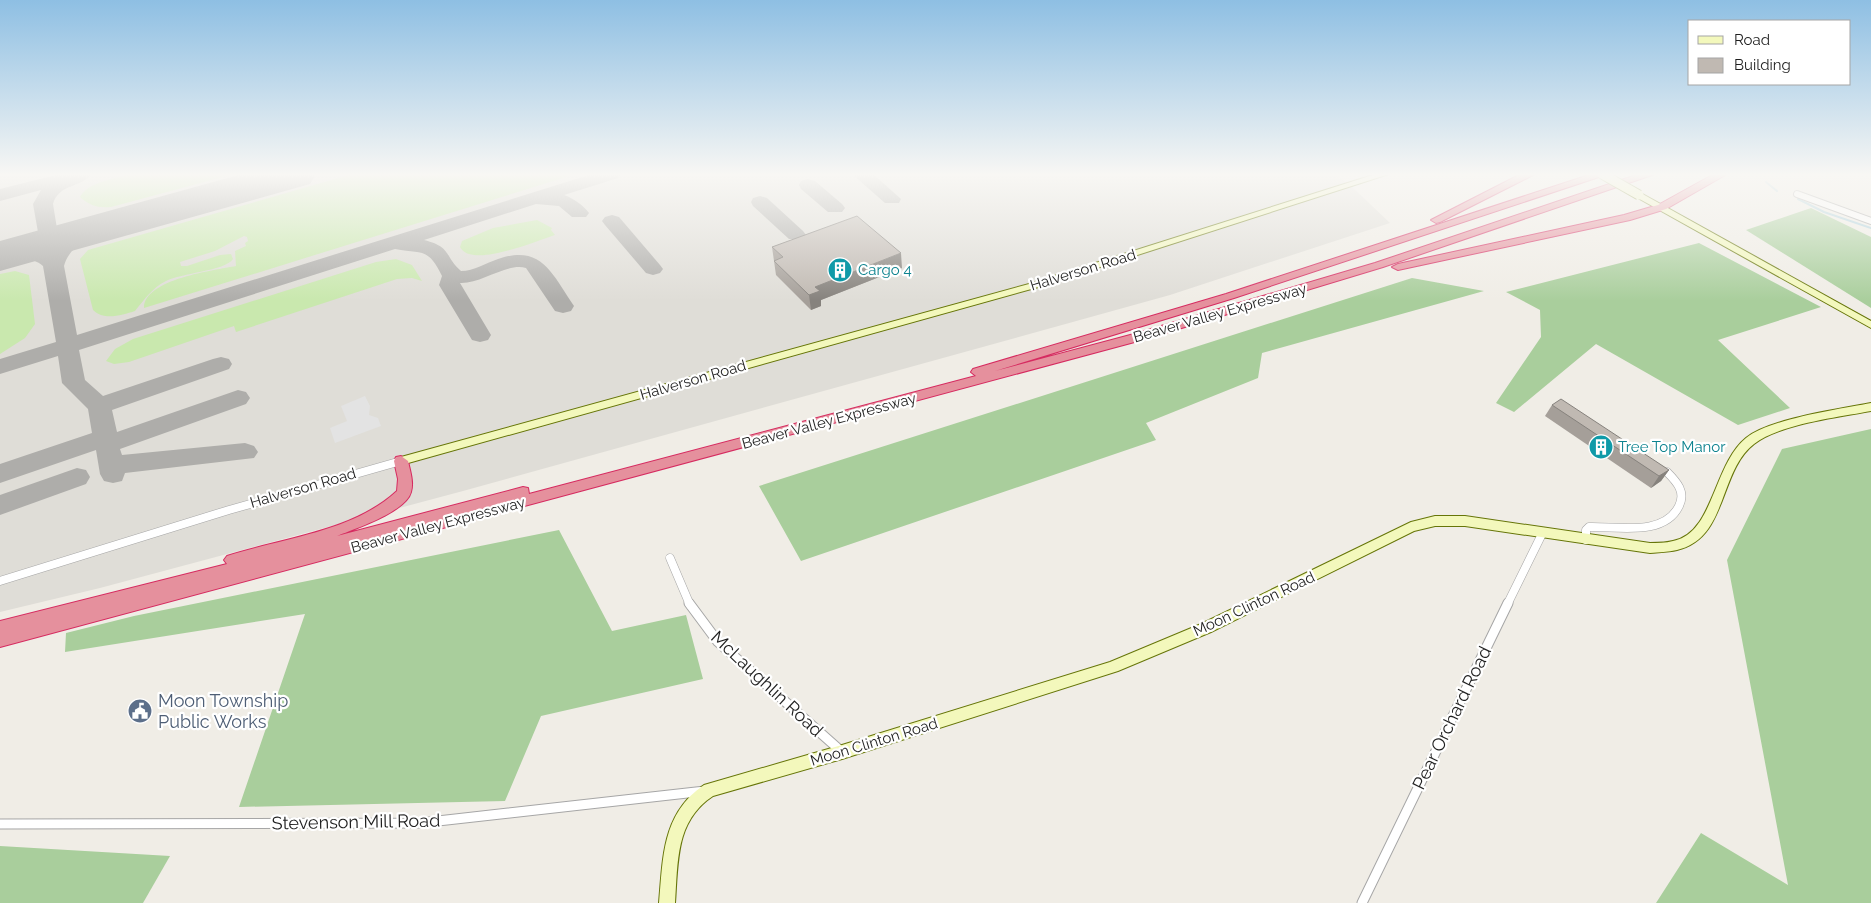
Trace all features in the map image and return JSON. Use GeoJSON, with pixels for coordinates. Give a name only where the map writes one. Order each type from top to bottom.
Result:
{"type":"FeatureCollection","features":[{"type":"Feature","properties":{"kind":"highway"},"geometry":{"type":"LineString","coordinates":[[1230,296],[1427,224],[1443,216]]}},
{"type":"Feature","properties":{"kind":"highway","name":"Beaver Valley Expressway"},"geometry":{"type":"LineString","coordinates":[[0,627],[77,610],[953,379],[1230,296],[1474,216]]}},
{"type":"Feature","properties":{"kind":"highway","name":"Beaver Valley Expressway"},"geometry":{"type":"LineString","coordinates":[[0,640],[1006,374],[1266,300],[1379,265],[1525,216]]}},
{"type":"Feature","properties":{"kind":"highway"},"geometry":{"type":"LineString","coordinates":[[1266,300],[1403,266],[1584,228],[1628,216]]}},
{"type":"Feature","properties":{"kind":"highway"},"geometry":{"type":"LineString","coordinates":[[0,627],[293,542],[368,517],[392,505],[404,493],[405,479],[401,461]]}},
{"type":"Feature","properties":{"kind":"street","name":"Halverson Road"},"geometry":{"type":"LineString","coordinates":[[0,581],[230,510],[401,461],[1039,284],[1252,216]]}},
{"type":"Feature","properties":{"kind":"street"},"geometry":{"type":"LineString","coordinates":[[1678,216],[1871,325]]}},
{"type":"Feature","properties":{"kind":"street"},"geometry":{"type":"LineString","coordinates":[[1858,216],[1871,221]]}},
{"type":"Feature","properties":{"kind":"street","name":"Moon Clinton Road"},"geometry":{"type":"LineString","coordinates":[[667,903],[674,845],[680,820],[694,800],[709,790],[842,752],[1142,656],[1206,628],[1403,531],[1426,522],[1444,520],[1465,521],[1542,534],[1650,548],[1667,548],[1687,544],[1701,532],[1715,506],[1727,474],[1740,452],[1756,437],[1774,429],[1871,407]]}},
{"type":"Feature","properties":{"kind":"street"},"geometry":{"type":"LineString","coordinates":[[1586,540],[1586,530],[1589,527],[1641,528],[1657,524],[1672,515],[1680,506],[1682,496],[1678,483],[1667,472]]}},
{"type":"Feature","properties":{"kind":"street","name":"Pear Orchard Road"},"geometry":{"type":"LineString","coordinates":[[1362,903],[1542,534]]}},
{"type":"Feature","properties":{"kind":"street","name":"McLaughlin Road"},"geometry":{"type":"LineString","coordinates":[[670,558],[690,604],[718,642],[842,752]]}},
{"type":"Feature","properties":{"kind":"street","name":"Stevenson Mill Road"},"geometry":{"type":"LineString","coordinates":[[0,824],[420,823],[709,790]]}},
{"type":"Feature","properties":{"kind":"shaded area"},"geometry":{"type":"Polygon","coordinates":[[[0,216],[1383,216],[1390,223],[1170,295],[463,491],[100,588],[0,612],[0,216]]]}},
{"type":"Feature","properties":{"kind":"shaded area"},"geometry":{"type":"Polygon","coordinates":[[[365,396],[370,406],[369,415],[378,418],[381,426],[335,443],[330,428],[347,421],[341,406],[365,396]]]}},
{"type":"Feature","properties":{"kind":"green space"},"geometry":{"type":"Polygon","coordinates":[[[206,216],[440,216],[144,308],[147,298],[155,290],[168,283],[198,273],[236,266],[235,251],[246,246],[245,243],[248,241],[247,237],[244,236],[215,251],[180,262],[181,266],[187,266],[220,255],[231,254],[233,259],[228,263],[166,281],[152,291],[135,311],[119,315],[102,315],[93,310],[80,259],[88,250],[206,216]]]}},
{"type":"Feature","properties":{"kind":"green space"},"geometry":{"type":"Polygon","coordinates":[[[1787,216],[1828,216],[1871,237],[1871,308],[1746,230],[1787,216]]]}},
{"type":"Feature","properties":{"kind":"green space"},"geometry":{"type":"Polygon","coordinates":[[[537,220],[552,228],[551,230],[555,235],[504,252],[490,254],[477,255],[466,253],[460,247],[462,241],[493,228],[537,220]]]}},
{"type":"Feature","properties":{"kind":"green space"},"geometry":{"type":"Polygon","coordinates":[[[1699,243],[1821,307],[1718,340],[1790,408],[1738,425],[1596,344],[1514,412],[1496,403],[1541,337],[1540,310],[1506,292],[1699,243]]]}},
{"type":"Feature","properties":{"kind":"green space"},"geometry":{"type":"Polygon","coordinates":[[[396,259],[412,265],[422,281],[412,278],[397,279],[236,332],[234,326],[129,362],[114,364],[106,361],[115,349],[133,339],[376,262],[396,259]]]}},
{"type":"Feature","properties":{"kind":"green space"},"geometry":{"type":"Polygon","coordinates":[[[15,271],[29,275],[35,324],[25,338],[0,354],[0,274],[15,271]]]}},
{"type":"Feature","properties":{"kind":"green space"},"geometry":{"type":"Polygon","coordinates":[[[1412,278],[1484,291],[1262,353],[1258,378],[1146,423],[1156,440],[801,561],[759,486],[1412,278]]]}},
{"type":"Feature","properties":{"kind":"green space"},"geometry":{"type":"Polygon","coordinates":[[[1871,429],[1871,903],[1656,903],[1701,833],[1788,885],[1727,560],[1782,449],[1871,429]]]}},
{"type":"Feature","properties":{"kind":"green space"},"geometry":{"type":"Polygon","coordinates":[[[559,530],[612,631],[686,615],[703,679],[541,716],[505,801],[239,807],[305,614],[65,652],[66,633],[134,616],[559,530]]]}},
{"type":"Feature","properties":{"kind":"green space"},"geometry":{"type":"Polygon","coordinates":[[[0,846],[170,856],[143,903],[0,903],[0,846]]]}},
{"type":"Feature","properties":{"kind":"building","name":"Cargo 4"},"geometry":{"type":"Polygon","coordinates":[[[857,216],[901,253],[815,287],[820,291],[809,295],[774,261],[783,257],[772,247],[857,216]]]}},
{"type":"Feature","properties":{"kind":"building"},"geometry":{"type":"Polygon","coordinates":[[[1561,399],[1669,470],[1659,476],[1552,405],[1561,399]]]}},
{"type":"Feature","properties":{"kind":"waterway"},"geometry":{"type":"LineString","coordinates":[[1836,216],[1871,228]]}},
{"type":"Feature","properties":{"kind":"taxiway"},"geometry":{"type":"LineString","coordinates":[[45,216],[54,265]]}},
{"type":"Feature","properties":{"kind":"taxiway"},"geometry":{"type":"LineString","coordinates":[[99,226],[143,216]]}},
{"type":"Feature","properties":{"kind":"taxiway"},"geometry":{"type":"LineString","coordinates":[[68,346],[478,216]]}},
{"type":"Feature","properties":{"kind":"taxiway"},"geometry":{"type":"LineString","coordinates":[[775,216],[796,235]]}},
{"type":"Feature","properties":{"kind":"taxiway"},"geometry":{"type":"LineString","coordinates":[[612,221],[653,269]]}},
{"type":"Feature","properties":{"kind":"taxiway"},"geometry":{"type":"LineString","coordinates":[[54,265],[61,249],[68,243],[114,224]]}},
{"type":"Feature","properties":{"kind":"taxiway"},"geometry":{"type":"LineString","coordinates":[[398,244],[420,245],[430,248],[439,254],[452,274],[458,277],[476,275],[515,261],[533,264],[563,306]]}},
{"type":"Feature","properties":{"kind":"taxiway"},"geometry":{"type":"LineString","coordinates":[[0,257],[22,253],[37,254],[50,260],[54,265]]}},
{"type":"Feature","properties":{"kind":"taxiway"},"geometry":{"type":"LineString","coordinates":[[54,265],[68,346]]}},
{"type":"Feature","properties":{"kind":"taxiway"},"geometry":{"type":"LineString","coordinates":[[450,272],[452,276],[449,285],[480,335]]}},
{"type":"Feature","properties":{"kind":"taxiway"},"geometry":{"type":"LineString","coordinates":[[0,367],[68,346]]}},
{"type":"Feature","properties":{"kind":"taxiway"},"geometry":{"type":"LineString","coordinates":[[68,346],[74,383],[99,406]]}},
{"type":"Feature","properties":{"kind":"taxiway"},"geometry":{"type":"LineString","coordinates":[[99,406],[221,364]]}},
{"type":"Feature","properties":{"kind":"taxiway"},"geometry":{"type":"LineString","coordinates":[[107,444],[238,398]]}},
{"type":"Feature","properties":{"kind":"taxiway"},"geometry":{"type":"LineString","coordinates":[[99,406],[105,437]]}},
{"type":"Feature","properties":{"kind":"taxiway"},"geometry":{"type":"LineString","coordinates":[[0,474],[105,437]]}},
{"type":"Feature","properties":{"kind":"taxiway"},"geometry":{"type":"LineString","coordinates":[[105,437],[111,465]]}},
{"type":"Feature","properties":{"kind":"taxiway"},"geometry":{"type":"LineString","coordinates":[[111,465],[245,452]]}},
{"type":"Feature","properties":{"kind":"taxiway"},"geometry":{"type":"LineString","coordinates":[[111,465],[113,474]]}},
{"type":"Feature","properties":{"kind":"taxiway"},"geometry":{"type":"LineString","coordinates":[[0,505],[77,477]]}},
{"type":"Feature","properties":{"kind":"runway"},"geometry":{"type":"LineString","coordinates":[[0,256],[143,216]]}},
{"type":"Feature","properties":{"kind":"place","name":"Cargo 4"},"geometry":{"type":"Point","coordinates":[840,270]}},
{"type":"Feature","properties":{"kind":"place","name":"Tree Top Manor"},"geometry":{"type":"Point","coordinates":[1601,447]}},
{"type":"Feature","properties":{"kind":"place","name":"Moon Township Public Works"},"geometry":{"type":"Point","coordinates":[140,711]}}]}
